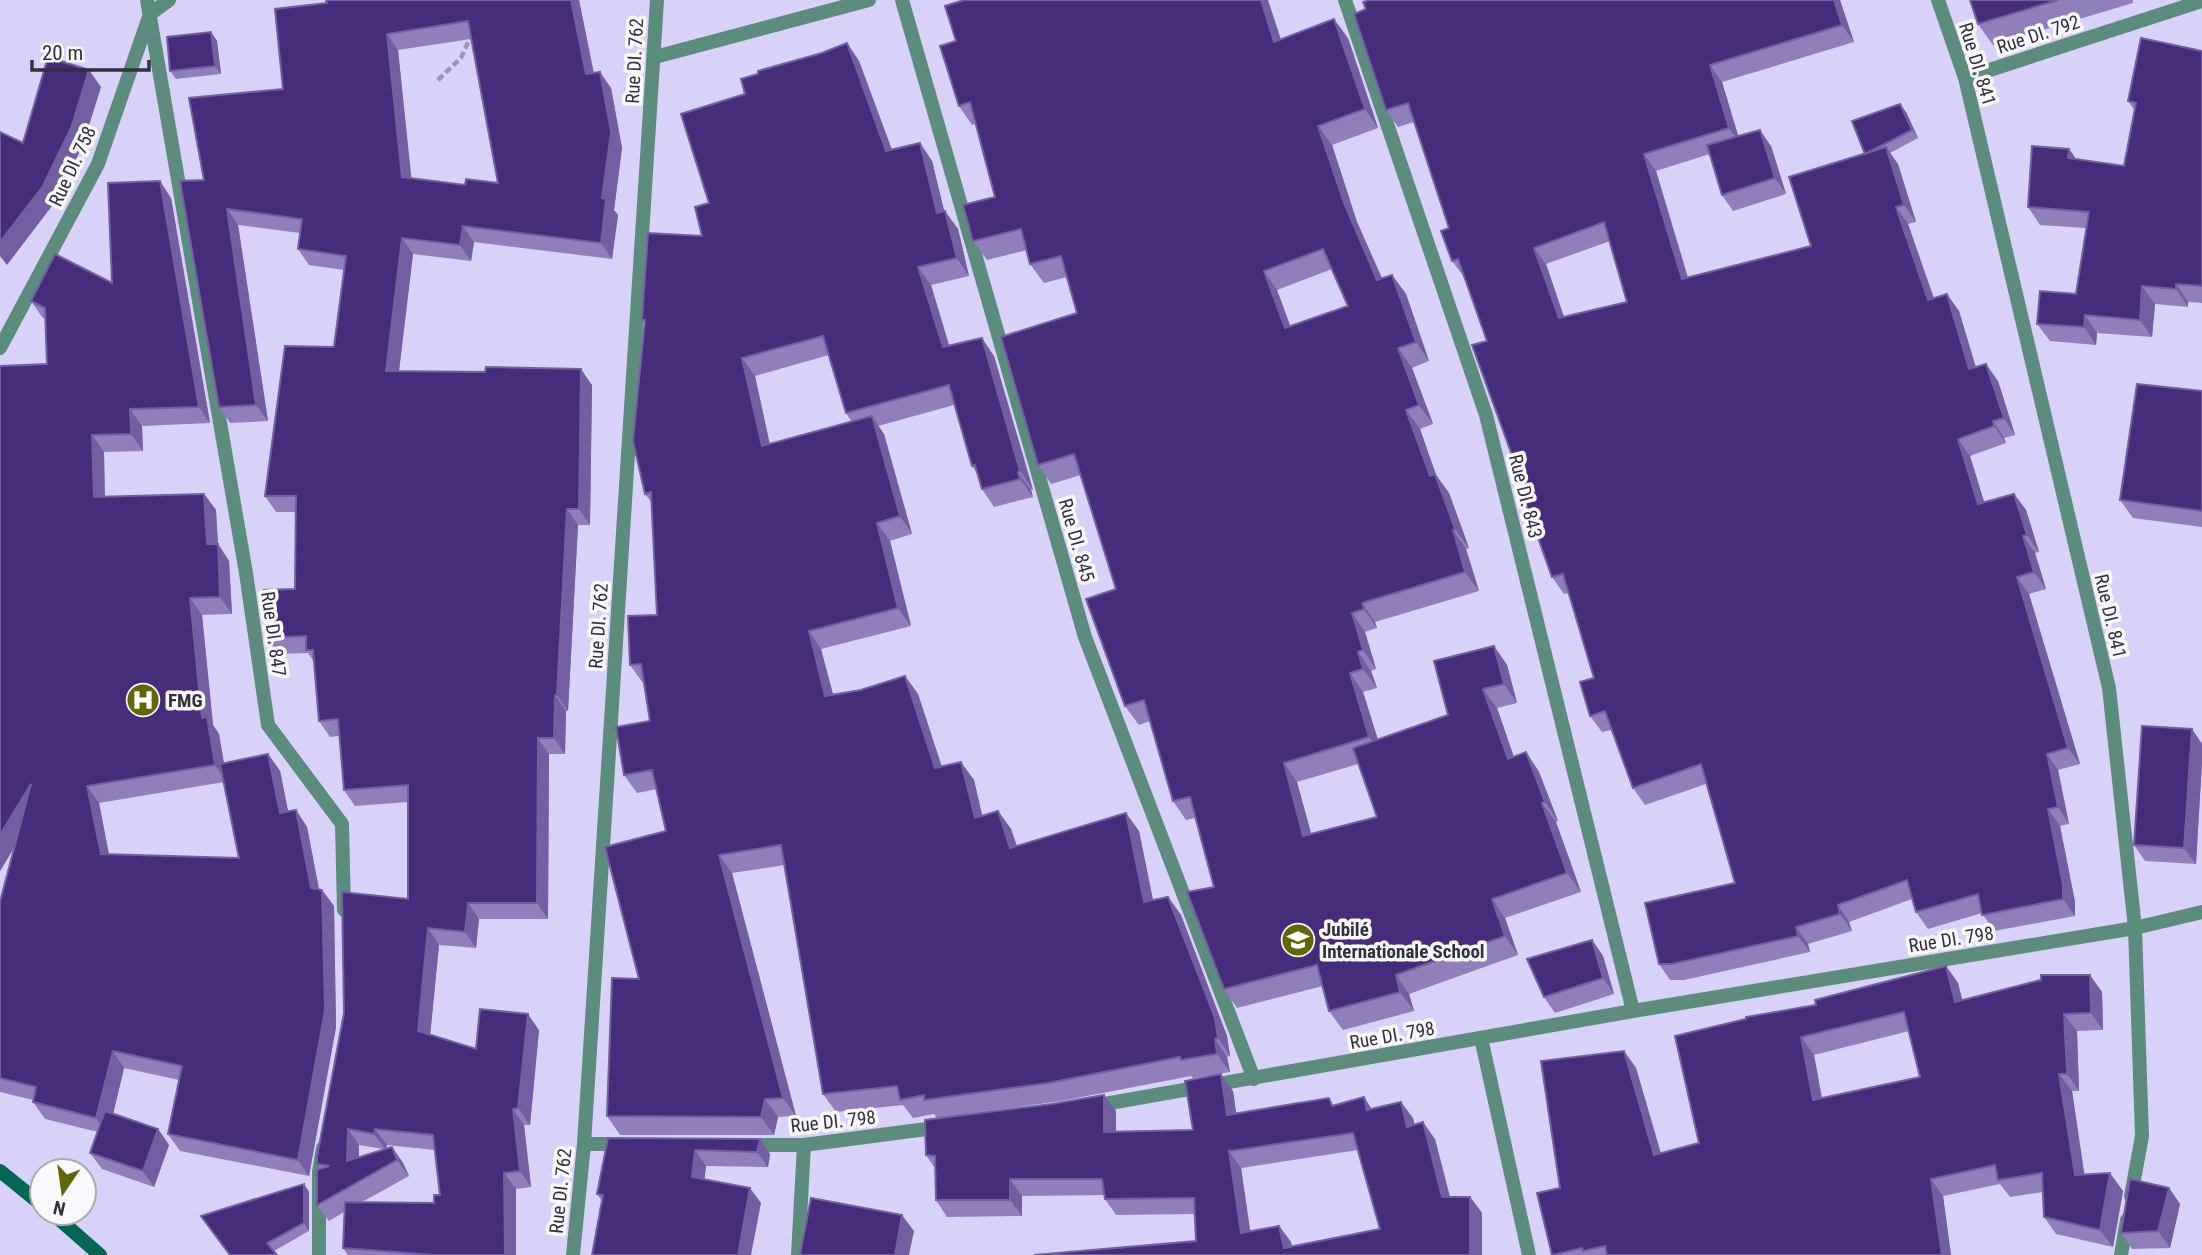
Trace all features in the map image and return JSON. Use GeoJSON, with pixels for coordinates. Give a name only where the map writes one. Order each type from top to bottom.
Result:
{"type":"FeatureCollection","features":[{"type":"Feature","properties":{"kind":"main road"},"geometry":{"type":"LineString","coordinates":[[0,1171],[28,1194]]}},
{"type":"Feature","properties":{"kind":"main road"},"geometry":{"type":"LineString","coordinates":[[68,1227],[100,1255]]}},
{"type":"Feature","properties":{"kind":"street"},"geometry":{"type":"LineString","coordinates":[[148,7],[169,0]]}},
{"type":"Feature","properties":{"kind":"street","name":"Rue DI. 762"},"geometry":{"type":"LineString","coordinates":[[573,1255],[584,1144],[657,0]]}},
{"type":"Feature","properties":{"kind":"street"},"geometry":{"type":"LineString","coordinates":[[655,57],[869,0]]}},
{"type":"Feature","properties":{"kind":"street","name":"Rue DI. 845"},"geometry":{"type":"LineString","coordinates":[[902,0],[1085,637],[1254,1079]]}},
{"type":"Feature","properties":{"kind":"street","name":"Rue DI. 843"},"geometry":{"type":"LineString","coordinates":[[1345,0],[1486,415],[1633,1011]]}},
{"type":"Feature","properties":{"kind":"street","name":"Rue DI. 841"},"geometry":{"type":"LineString","coordinates":[[1938,0],[1965,78],[2109,688],[2135,928],[2142,1136],[2120,1255]]}},
{"type":"Feature","properties":{"kind":"street","name":"Rue DI. 792"},"geometry":{"type":"LineString","coordinates":[[1965,78],[2202,1]]}},
{"type":"Feature","properties":{"kind":"street","name":"Rue DI. 758"},"geometry":{"type":"LineString","coordinates":[[0,348],[99,164],[148,7]]}},
{"type":"Feature","properties":{"kind":"street","name":"Rue DI. 847"},"geometry":{"type":"LineString","coordinates":[[148,7],[246,573],[268,725],[342,824],[344,919]]}},
{"type":"Feature","properties":{"kind":"street","name":"Rue DI. 798"},"geometry":{"type":"LineString","coordinates":[[1076,1109],[1633,1011],[2135,928],[2202,912]]}},
{"type":"Feature","properties":{"kind":"street"},"geometry":{"type":"LineString","coordinates":[[1481,1038],[1529,1255]]}},
{"type":"Feature","properties":{"kind":"street","name":"Rue DI. 798"},"geometry":{"type":"LineString","coordinates":[[735,1145],[804,1145],[953,1125]]}},
{"type":"Feature","properties":{"kind":"street"},"geometry":{"type":"LineString","coordinates":[[319,1255],[319,1172],[326,1133]]}},
{"type":"Feature","properties":{"kind":"street"},"geometry":{"type":"LineString","coordinates":[[584,1144],[639,1144]]}},
{"type":"Feature","properties":{"kind":"street"},"geometry":{"type":"LineString","coordinates":[[797,1255],[804,1145]]}},
{"type":"Feature","properties":{"kind":"path"},"geometry":{"type":"LineString","coordinates":[[438,80],[461,58],[472,38],[470,25]]}},
{"type":"Feature","properties":{"kind":"building"},"geometry":{"type":"Polygon","coordinates":[[[326,0],[571,0],[586,74],[600,72],[611,132],[602,198],[606,199],[601,243],[463,226],[460,245],[402,238],[386,371],[485,372],[486,367],[581,369],[579,509],[567,509],[554,738],[538,738],[537,903],[468,903],[465,932],[428,928],[418,1031],[476,1049],[480,1009],[528,1014],[518,1108],[513,1109],[520,1171],[504,1173],[505,1255],[434,1255],[343,1248],[345,1202],[434,1203],[434,1195],[440,1195],[433,1135],[375,1129],[374,1134],[348,1129],[347,1161],[392,1147],[397,1160],[317,1205],[317,1170],[329,1166],[317,1164],[317,1157],[344,1013],[342,892],[408,899],[408,785],[344,790],[338,719],[319,721],[313,650],[306,650],[306,636],[266,638],[264,590],[295,589],[296,496],[265,496],[285,346],[334,347],[346,256],[298,249],[302,219],[227,209],[256,405],[219,407],[180,181],[204,180],[189,98],[283,89],[275,9],[327,3],[326,0]],[[468,21],[387,34],[402,177],[465,185],[466,179],[498,183],[468,21]]]}},
{"type":"Feature","properties":{"kind":"building"},"geometry":{"type":"Polygon","coordinates":[[[964,0],[1261,0],[1274,42],[1334,19],[1365,109],[1318,126],[1344,203],[1377,280],[1392,275],[1416,342],[1398,348],[1419,405],[1406,410],[1430,476],[1435,474],[1455,529],[1453,530],[1465,572],[1362,603],[1364,609],[1352,613],[1363,650],[1358,652],[1363,669],[1350,673],[1369,737],[1284,763],[1303,836],[1377,817],[1353,748],[1448,715],[1434,661],[1494,646],[1504,684],[1483,689],[1508,759],[1526,752],[1567,873],[1492,899],[1505,936],[1396,975],[1400,992],[1329,1011],[1317,965],[1224,989],[1187,892],[1214,887],[1190,797],[1173,801],[1144,700],[1125,706],[1086,599],[1116,589],[1074,454],[1038,465],[1001,337],[1077,313],[1061,256],[1030,264],[1021,229],[973,241],[963,205],[995,197],[970,102],[959,106],[940,46],[956,41],[945,6],[964,0]],[[1323,249],[1264,271],[1285,328],[1348,306],[1323,249]]]}},
{"type":"Feature","properties":{"kind":"building"},"geometry":{"type":"Polygon","coordinates":[[[1834,0],[1842,25],[1710,65],[1729,128],[1644,154],[1682,279],[1811,246],[1789,177],[1886,147],[1904,205],[1896,207],[1928,300],[1947,294],[1969,369],[1986,364],[2004,418],[1993,421],[1994,426],[1958,439],[1978,504],[2014,494],[2027,535],[2023,536],[2034,572],[2017,577],[2068,748],[2047,754],[2058,807],[2048,809],[2063,885],[2063,899],[1982,915],[1978,894],[1916,912],[1907,880],[1838,905],[1840,914],[1796,927],[1798,936],[1672,964],[1659,964],[1645,903],[1735,883],[1701,764],[1633,788],[1605,711],[1590,716],[1580,682],[1594,678],[1563,574],[1552,577],[1472,345],[1487,341],[1458,259],[1452,261],[1441,231],[1449,228],[1408,103],[1386,110],[1354,14],[1366,9],[1363,2],[1834,0]],[[1604,222],[1534,248],[1559,318],[1627,302],[1604,222]]]}},
{"type":"Feature","properties":{"kind":"building"},"geometry":{"type":"Polygon","coordinates":[[[1970,0],[2058,0],[1978,24],[1970,0]]]}},
{"type":"Feature","properties":{"kind":"building"},"geometry":{"type":"Polygon","coordinates":[[[211,32],[215,66],[170,71],[167,37],[211,32]]]}},
{"type":"Feature","properties":{"kind":"building"},"geometry":{"type":"Polygon","coordinates":[[[2141,38],[2202,51],[2202,286],[2176,284],[2176,289],[2142,286],[2140,320],[2085,315],[2084,327],[2037,324],[2040,291],[2076,294],[2089,212],[2028,207],[2032,146],[2069,149],[2068,158],[2124,166],[2136,103],[2128,101],[2141,38]]]}},
{"type":"Feature","properties":{"kind":"building"},"geometry":{"type":"Polygon","coordinates":[[[847,43],[886,151],[920,143],[937,213],[945,211],[957,258],[918,267],[943,347],[982,338],[1020,479],[982,489],[975,465],[972,466],[949,385],[846,413],[823,336],[742,358],[762,446],[872,416],[900,516],[877,523],[898,608],[809,631],[825,696],[861,690],[905,676],[935,768],[961,762],[975,818],[998,811],[1010,848],[1126,813],[1144,902],[1168,897],[1215,1018],[1217,1054],[1181,1060],[1180,1057],[1048,1083],[924,1100],[924,1095],[900,1100],[897,1086],[823,1094],[781,845],[719,855],[783,1098],[765,1099],[761,1117],[607,1116],[612,978],[639,979],[605,847],[666,831],[652,770],[624,775],[616,727],[650,721],[641,664],[630,665],[628,616],[657,615],[651,492],[645,494],[633,441],[645,320],[642,320],[648,233],[702,236],[695,207],[709,203],[681,114],[745,94],[741,79],[758,74],[758,71],[847,43]]]}},
{"type":"Feature","properties":{"kind":"building"},"geometry":{"type":"Polygon","coordinates":[[[48,57],[89,70],[71,128],[43,186],[0,242],[0,132],[23,143],[48,57]]]}},
{"type":"Feature","properties":{"kind":"building"},"geometry":{"type":"Polygon","coordinates":[[[1900,104],[1912,130],[1865,154],[1852,121],[1900,104]]]}},
{"type":"Feature","properties":{"kind":"building"},"geometry":{"type":"Polygon","coordinates":[[[1760,130],[1775,178],[1722,195],[1707,145],[1760,130]]]}},
{"type":"Feature","properties":{"kind":"building"},"geometry":{"type":"Polygon","coordinates":[[[160,181],[199,407],[130,409],[131,434],[92,435],[94,497],[204,494],[207,544],[218,544],[220,597],[190,598],[202,718],[207,717],[215,765],[87,786],[101,854],[239,858],[220,764],[268,754],[280,813],[296,810],[311,888],[322,890],[325,1010],[298,1160],[168,1134],[182,1066],[113,1051],[96,1118],[33,1102],[36,1087],[0,1078],[0,902],[31,784],[0,835],[0,366],[47,364],[45,308],[31,301],[55,254],[112,283],[108,183],[160,181]]]}},
{"type":"Feature","properties":{"kind":"building"},"geometry":{"type":"Polygon","coordinates":[[[2137,384],[2202,391],[2202,511],[2120,500],[2137,384]]]}},
{"type":"Feature","properties":{"kind":"building"},"geometry":{"type":"Polygon","coordinates":[[[2142,726],[2192,729],[2184,848],[2134,845],[2142,726]]]}},
{"type":"Feature","properties":{"kind":"building"},"geometry":{"type":"Polygon","coordinates":[[[1592,940],[1603,978],[1544,997],[1527,959],[1592,940]]]}},
{"type":"Feature","properties":{"kind":"building"},"geometry":{"type":"Polygon","coordinates":[[[1946,966],[1955,1002],[2041,980],[2041,975],[2090,975],[2091,1013],[2064,1014],[2067,1074],[2059,1074],[2075,1175],[2110,1173],[2100,1230],[2044,1217],[2042,1173],[1998,1180],[1995,1165],[1931,1179],[1942,1255],[1607,1255],[1605,1246],[1552,1255],[1537,1193],[1560,1188],[1541,1061],[1624,1051],[1654,1155],[1699,1143],[1675,1036],[1746,1017],[1816,1005],[1815,1000],[1946,966]],[[1904,1012],[1801,1037],[1813,1100],[1920,1077],[1904,1012]]]}},
{"type":"Feature","properties":{"kind":"building"},"geometry":{"type":"Polygon","coordinates":[[[1221,1074],[1227,1115],[1329,1098],[1332,1106],[1364,1097],[1367,1110],[1401,1102],[1407,1127],[1423,1122],[1442,1197],[1470,1197],[1470,1255],[1034,1255],[1196,1241],[1194,1198],[1105,1199],[1102,1179],[1010,1179],[1010,1200],[936,1200],[935,1156],[926,1155],[925,1120],[1104,1095],[1104,1132],[1193,1130],[1185,1081],[1221,1074]],[[1353,1133],[1229,1151],[1241,1233],[1279,1226],[1284,1248],[1380,1229],[1353,1133]]]}},
{"type":"Feature","properties":{"kind":"building"},"geometry":{"type":"Polygon","coordinates":[[[105,1111],[158,1129],[143,1171],[90,1153],[105,1111]]]}},
{"type":"Feature","properties":{"kind":"building"},"geometry":{"type":"Polygon","coordinates":[[[608,1138],[760,1139],[757,1152],[695,1150],[692,1177],[750,1188],[738,1255],[592,1255],[603,1195],[597,1194],[608,1138]]]}},
{"type":"Feature","properties":{"kind":"building"},"geometry":{"type":"Polygon","coordinates":[[[2130,1179],[2169,1188],[2158,1231],[2121,1233],[2130,1179]]]}},
{"type":"Feature","properties":{"kind":"building"},"geometry":{"type":"Polygon","coordinates":[[[304,1184],[304,1223],[267,1243],[277,1255],[230,1255],[201,1216],[304,1184]]]}},
{"type":"Feature","properties":{"kind":"building"},"geometry":{"type":"Polygon","coordinates":[[[811,1198],[902,1215],[895,1255],[800,1255],[811,1198]]]}},
{"type":"Feature","properties":{"kind":"place","name":"FMG"},"geometry":{"type":"Point","coordinates":[143,700]}},
{"type":"Feature","properties":{"kind":"place","name":"Jubilé Internationale School"},"geometry":{"type":"Point","coordinates":[1298,940]}}]}
